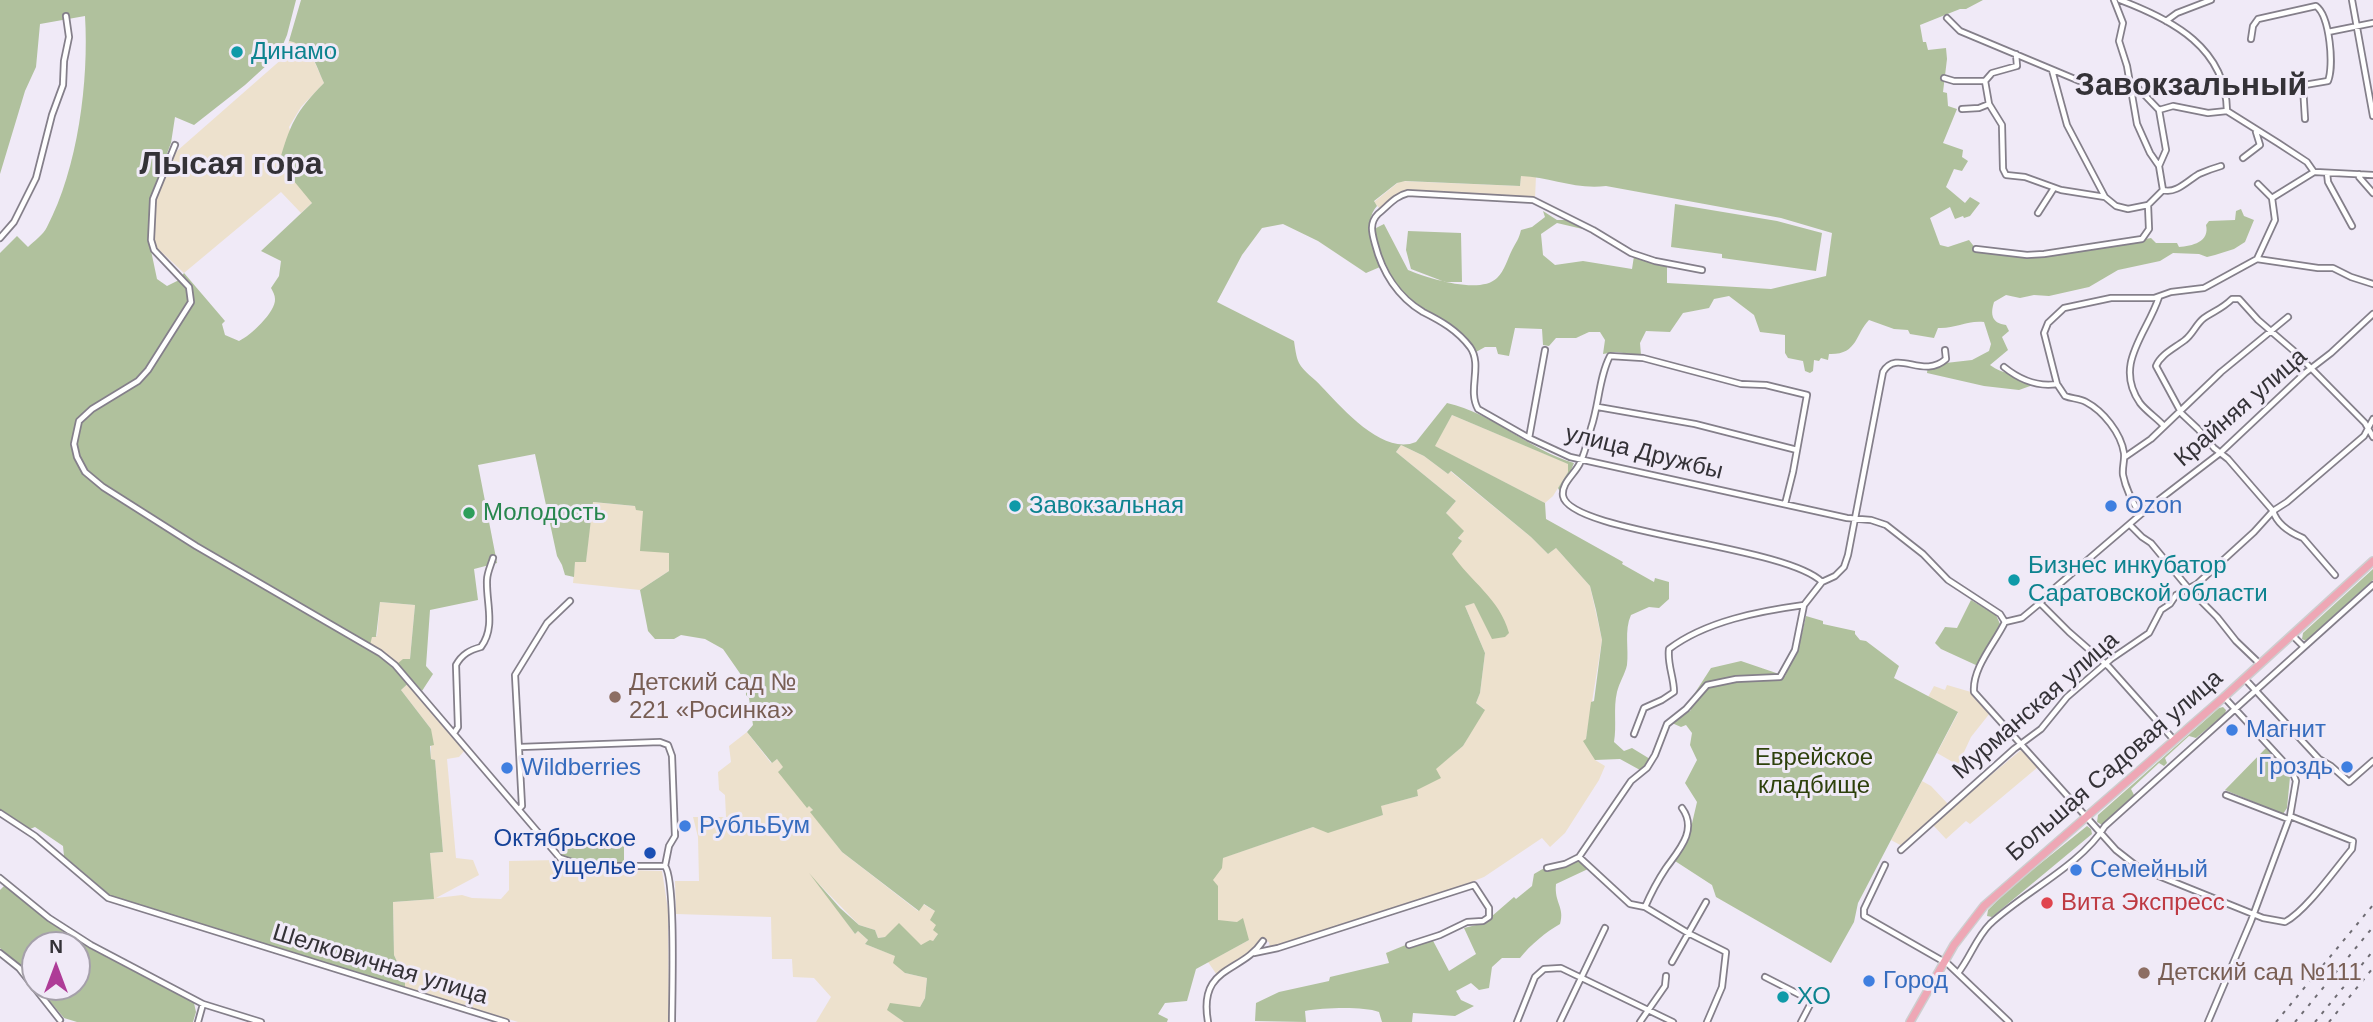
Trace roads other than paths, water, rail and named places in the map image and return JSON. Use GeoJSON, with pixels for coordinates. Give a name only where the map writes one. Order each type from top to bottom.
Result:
{"type":"FeatureCollection","features":[{"type":"Feature","properties":{"kind":"main road","name":"Большая Садовая улица"},"geometry":{"type":"LineString","coordinates":[[1910,1022],[1961,933],[1984,906],[2224,697],[2373,561]]}},
{"type":"Feature","properties":{"kind":"street"},"geometry":{"type":"LineString","coordinates":[[2114,0],[2123,23],[2119,41],[2127,65],[2137,124],[2159,166],[2163,190]]}},
{"type":"Feature","properties":{"kind":"street"},"geometry":{"type":"LineString","coordinates":[[2120,0],[2166,21],[2208,53],[2226,92],[2227,111]]}},
{"type":"Feature","properties":{"kind":"street"},"geometry":{"type":"LineString","coordinates":[[2166,21],[2177,13],[2211,0]]}},
{"type":"Feature","properties":{"kind":"street"},"geometry":{"type":"LineString","coordinates":[[2352,0],[2373,116]]}},
{"type":"Feature","properties":{"kind":"street"},"geometry":{"type":"LineString","coordinates":[[2251,39],[2253,26],[2258,19],[2316,6],[2322,11],[2328,32],[2332,71],[2328,81],[2280,89]]}},
{"type":"Feature","properties":{"kind":"street"},"geometry":{"type":"LineString","coordinates":[[0,238],[14,222],[36,178],[62,85],[69,37],[66,16]]}},
{"type":"Feature","properties":{"kind":"street"},"geometry":{"type":"LineString","coordinates":[[1947,18],[1960,31],[2082,82],[2131,84],[2137,87],[2159,110],[2166,150],[2159,166]]}},
{"type":"Feature","properties":{"kind":"street"},"geometry":{"type":"LineString","coordinates":[[2328,32],[2373,23]]}},
{"type":"Feature","properties":{"kind":"street"},"geometry":{"type":"LineString","coordinates":[[2016,54],[2017,66],[1992,74],[1986,81],[1989,104],[2002,125],[2004,174],[2025,177],[2054,188],[2105,197]]}},
{"type":"Feature","properties":{"kind":"street"},"geometry":{"type":"LineString","coordinates":[[2052,69],[2067,125],[2105,197],[2116,206],[2128,209],[2148,205],[2163,190]]}},
{"type":"Feature","properties":{"kind":"street"},"geometry":{"type":"LineString","coordinates":[[1944,78],[1954,81],[1986,81]]}},
{"type":"Feature","properties":{"kind":"street"},"geometry":{"type":"LineString","coordinates":[[2303,86],[2305,119]]}},
{"type":"Feature","properties":{"kind":"street"},"geometry":{"type":"LineString","coordinates":[[1962,109],[1979,108],[1989,104]]}},
{"type":"Feature","properties":{"kind":"street"},"geometry":{"type":"LineString","coordinates":[[2159,110],[2173,106],[2208,113],[2227,111],[2307,162],[2314,172]]}},
{"type":"Feature","properties":{"kind":"street"},"geometry":{"type":"LineString","coordinates":[[2243,158],[2260,145],[2256,131]]}},
{"type":"Feature","properties":{"kind":"street"},"geometry":{"type":"LineString","coordinates":[[174,145],[153,200],[151,240],[154,250],[189,287],[191,302],[148,370],[138,381],[92,409],[79,421],[74,443],[76,457],[85,472],[103,487],[197,546],[380,653],[454,733],[560,858],[583,866],[665,866]]}},
{"type":"Feature","properties":{"kind":"street"},"geometry":{"type":"LineString","coordinates":[[2163,190],[2175,190],[2200,174],[2221,166]]}},
{"type":"Feature","properties":{"kind":"street"},"geometry":{"type":"LineString","coordinates":[[2272,198],[2314,172],[2373,175]]}},
{"type":"Feature","properties":{"kind":"street"},"geometry":{"type":"LineString","coordinates":[[2327,173],[2328,182],[2352,226]]}},
{"type":"Feature","properties":{"kind":"street"},"geometry":{"type":"LineString","coordinates":[[2358,174],[2373,193]]}},
{"type":"Feature","properties":{"kind":"street"},"geometry":{"type":"LineString","coordinates":[[2140,515],[2128,493],[2123,472],[2125,457],[2118,435],[2093,406],[2065,396],[2057,384],[2044,333],[2048,323],[2064,308],[2110,298],[2159,297],[2171,292],[2204,289],[2257,259],[2274,225],[2272,198],[2258,184]]}},
{"type":"Feature","properties":{"kind":"street"},"geometry":{"type":"LineString","coordinates":[[2038,214],[2054,188]]}},
{"type":"Feature","properties":{"kind":"street","name":"улица Дружбы"},"geometry":{"type":"LineString","coordinates":[[1702,270],[1655,261],[1631,253],[1584,225],[1533,200],[1401,194],[1372,224],[1382,264],[1395,288],[1408,301],[1447,326],[1473,352],[1476,365],[1474,395],[1478,409],[1529,438],[1570,457],[1856,519],[1879,521],[1898,533],[1948,580],[2000,614],[2005,622]]}},
{"type":"Feature","properties":{"kind":"street"},"geometry":{"type":"LineString","coordinates":[[1976,249],[2044,254],[2142,239],[2149,229],[2148,205]]}},
{"type":"Feature","properties":{"kind":"street"},"geometry":{"type":"LineString","coordinates":[[2257,259],[2333,268],[2373,284]]}},
{"type":"Feature","properties":{"kind":"street"},"geometry":{"type":"LineString","coordinates":[[2159,297],[2141,332],[2128,370],[2130,387],[2142,406],[2164,426]]}},
{"type":"Feature","properties":{"kind":"street"},"geometry":{"type":"LineString","coordinates":[[2335,575],[2303,538],[2295,536],[2276,519],[2228,459],[2179,411],[2157,371],[2157,361],[2188,338],[2202,319],[2220,310],[2232,299],[2239,299],[2365,423],[2373,437]]}},
{"type":"Feature","properties":{"kind":"street","name":"Крайняя улица"},"geometry":{"type":"LineString","coordinates":[[2005,622],[2022,618],[2140,515],[2220,453],[2373,314]]}},
{"type":"Feature","properties":{"kind":"street"},"geometry":{"type":"LineString","coordinates":[[2125,457],[2151,439],[2221,372],[2288,317]]}},
{"type":"Feature","properties":{"kind":"street"},"geometry":{"type":"LineString","coordinates":[[1529,438],[1545,350]]}},
{"type":"Feature","properties":{"kind":"street"},"geometry":{"type":"LineString","coordinates":[[1547,868],[1565,864],[1578,857],[1631,781],[1655,755],[1667,724],[1686,709],[1707,685],[1736,679],[1780,677],[1795,650],[1804,605],[1822,582],[1835,576],[1843,567],[1856,519],[1856,503],[1886,366],[1893,362],[1928,368],[1938,366],[1946,359],[1945,350]]}},
{"type":"Feature","properties":{"kind":"street"},"geometry":{"type":"LineString","coordinates":[[1785,504],[1807,394],[1741,384],[1643,358],[1610,356],[1598,407],[1581,460],[1564,487],[1563,495],[1571,507],[1586,515],[1651,533],[1747,552],[1798,569],[1822,582]]}},
{"type":"Feature","properties":{"kind":"street"},"geometry":{"type":"LineString","coordinates":[[2004,368],[2030,382],[2044,386],[2057,384]]}},
{"type":"Feature","properties":{"kind":"street"},"geometry":{"type":"LineString","coordinates":[[1598,407],[1695,424],[1797,450]]}},
{"type":"Feature","properties":{"kind":"street","name":"Мурманская улица"},"geometry":{"type":"LineString","coordinates":[[1901,850],[2021,743],[2041,729],[2067,697],[2149,632],[2161,610],[2176,596],[2189,590],[2273,512],[2368,431],[2373,419]]}},
{"type":"Feature","properties":{"kind":"street"},"geometry":{"type":"LineString","coordinates":[[2130,525],[2151,543],[2189,590],[2260,664]]}},
{"type":"Feature","properties":{"kind":"street"},"geometry":{"type":"LineString","coordinates":[[454,733],[458,727],[456,665],[460,657],[481,647],[487,640],[487,579],[493,558]]}},
{"type":"Feature","properties":{"kind":"street"},"geometry":{"type":"LineString","coordinates":[[1958,973],[1977,939],[1991,923],[2046,881],[2101,833],[2105,826],[2373,584]]}},
{"type":"Feature","properties":{"kind":"street"},"geometry":{"type":"LineString","coordinates":[[519,809],[522,806],[515,675],[547,622],[570,601]]}},
{"type":"Feature","properties":{"kind":"street"},"geometry":{"type":"LineString","coordinates":[[2040,603],[2068,632],[2106,664],[2174,741]]}},
{"type":"Feature","properties":{"kind":"street"},"geometry":{"type":"LineString","coordinates":[[1634,734],[1644,708],[1674,692],[1674,674],[1668,659],[1669,649],[1681,641],[1728,622],[1774,609],[1804,605]]}},
{"type":"Feature","properties":{"kind":"street"},"geometry":{"type":"LineString","coordinates":[[2005,622],[1980,668],[1974,687],[1978,698],[2116,850],[2139,868],[2253,914],[2277,921],[2291,919],[2353,849],[2353,841],[2346,836],[2226,794]]}},
{"type":"Feature","properties":{"kind":"street"},"geometry":{"type":"LineString","coordinates":[[2292,635],[2304,648]]}},
{"type":"Feature","properties":{"kind":"street"},"geometry":{"type":"LineString","coordinates":[[2245,678],[2319,759],[2349,782],[2373,761]]}},
{"type":"Feature","properties":{"kind":"street"},"geometry":{"type":"LineString","coordinates":[[2208,1022],[2289,818],[2296,776],[2224,697]]}},
{"type":"Feature","properties":{"kind":"street"},"geometry":{"type":"LineString","coordinates":[[520,747],[660,742],[668,745],[672,756],[675,836],[674,842],[669,846],[665,866]]}},
{"type":"Feature","properties":{"kind":"street"},"geometry":{"type":"LineString","coordinates":[[1645,907],[1688,832],[1688,818],[1682,808]]}},
{"type":"Feature","properties":{"kind":"street","name":"Шелковичная улица"},"geometry":{"type":"LineString","coordinates":[[0,813],[35,836],[108,898],[506,1022]]}},
{"type":"Feature","properties":{"kind":"street"},"geometry":{"type":"LineString","coordinates":[[1578,857],[1630,904],[1645,907],[1726,952],[1722,987],[1707,1022]]}},
{"type":"Feature","properties":{"kind":"street"},"geometry":{"type":"LineString","coordinates":[[1885,865],[1864,909],[1864,916],[1944,961],[2009,1022]]}},
{"type":"Feature","properties":{"kind":"street"},"geometry":{"type":"LineString","coordinates":[[665,866],[670,872],[673,1022]]}},
{"type":"Feature","properties":{"kind":"street"},"geometry":{"type":"LineString","coordinates":[[0,886],[2,879],[49,918],[92,945],[204,1004],[261,1022]]}},
{"type":"Feature","properties":{"kind":"street"},"geometry":{"type":"LineString","coordinates":[[1208,1022],[1206,1008],[1211,987],[1225,969],[1254,953],[1278,948],[1474,885],[1489,908],[1489,917],[1467,922],[1440,935],[1409,945]]}},
{"type":"Feature","properties":{"kind":"street"},"geometry":{"type":"LineString","coordinates":[[1672,962],[1706,902]]}},
{"type":"Feature","properties":{"kind":"street"},"geometry":{"type":"LineString","coordinates":[[1560,1022],[1605,928]]}},
{"type":"Feature","properties":{"kind":"street"},"geometry":{"type":"LineString","coordinates":[[1254,953],[1263,941]]}},
{"type":"Feature","properties":{"kind":"street"},"geometry":{"type":"LineString","coordinates":[[0,953],[19,968],[60,1020]]}},
{"type":"Feature","properties":{"kind":"street"},"geometry":{"type":"LineString","coordinates":[[1517,1022],[1535,977],[1544,969],[1561,968],[1673,1022]]}},
{"type":"Feature","properties":{"kind":"street"},"geometry":{"type":"LineString","coordinates":[[1640,1022],[1665,986],[1666,976]]}},
{"type":"Feature","properties":{"kind":"street"},"geometry":{"type":"LineString","coordinates":[[1765,977],[1812,1001],[1801,1022]]}},
{"type":"Feature","properties":{"kind":"street"},"geometry":{"type":"LineString","coordinates":[[198,1022],[204,1004]]}},
{"type":"Feature","properties":{"kind":"railway"},"geometry":{"type":"LineString","coordinates":[[2276,1022],[2373,905]]}},
{"type":"Feature","properties":{"kind":"railway"},"geometry":{"type":"LineString","coordinates":[[2295,1022],[2373,927]]}},
{"type":"Feature","properties":{"kind":"railway"},"geometry":{"type":"LineString","coordinates":[[2315,1022],[2373,951]]}},
{"type":"Feature","properties":{"kind":"railway"},"geometry":{"type":"LineString","coordinates":[[2329,1022],[2373,968]]}},
{"type":"Feature","properties":{"kind":"place","name":"Динамо"},"geometry":{"type":"Point","coordinates":[237,52]}},
{"type":"Feature","properties":{"kind":"place","name":"Завокзальная"},"geometry":{"type":"Point","coordinates":[1015,506]}},
{"type":"Feature","properties":{"kind":"place","name":"Ozon"},"geometry":{"type":"Point","coordinates":[2111,506]}},
{"type":"Feature","properties":{"kind":"place","name":"Молодость"},"geometry":{"type":"Point","coordinates":[469,513]}},
{"type":"Feature","properties":{"kind":"place","name":"Бизнес инкубатор Саратовской области"},"geometry":{"type":"Point","coordinates":[2014,580]}},
{"type":"Feature","properties":{"kind":"place","name":"Детский сад № 221 «Росинка»"},"geometry":{"type":"Point","coordinates":[615,697]}},
{"type":"Feature","properties":{"kind":"place","name":"Магнит"},"geometry":{"type":"Point","coordinates":[2232,730]}},
{"type":"Feature","properties":{"kind":"place","name":"Гроздь"},"geometry":{"type":"Point","coordinates":[2347,767]}},
{"type":"Feature","properties":{"kind":"place","name":"Wildberries"},"geometry":{"type":"Point","coordinates":[507,768]}},
{"type":"Feature","properties":{"kind":"place","name":"РубльБум"},"geometry":{"type":"Point","coordinates":[685,826]}},
{"type":"Feature","properties":{"kind":"place","name":"Октябрьское ущелье"},"geometry":{"type":"Point","coordinates":[650,853]}},
{"type":"Feature","properties":{"kind":"place","name":"Семейный"},"geometry":{"type":"Point","coordinates":[2076,870]}},
{"type":"Feature","properties":{"kind":"place","name":"Вита Экспресс"},"geometry":{"type":"Point","coordinates":[2047,903]}},
{"type":"Feature","properties":{"kind":"place","name":"Детский сад №111"},"geometry":{"type":"Point","coordinates":[2144,973]}},
{"type":"Feature","properties":{"kind":"place","name":"Город"},"geometry":{"type":"Point","coordinates":[1869,981]}},
{"type":"Feature","properties":{"kind":"place","name":"ХО"},"geometry":{"type":"Point","coordinates":[1783,997]}},
{"type":"Feature","properties":{"kind":"district","name":"Завокзальный"},"geometry":{"type":"Point","coordinates":[2191,86]}},
{"type":"Feature","properties":{"kind":"district","name":"Лысая гора"},"geometry":{"type":"Point","coordinates":[231,165]}},
{"type":"Feature","properties":{"kind":"park label","name":"Еврейское кладбище"},"geometry":{"type":"Point","coordinates":[1814,772]}}]}
